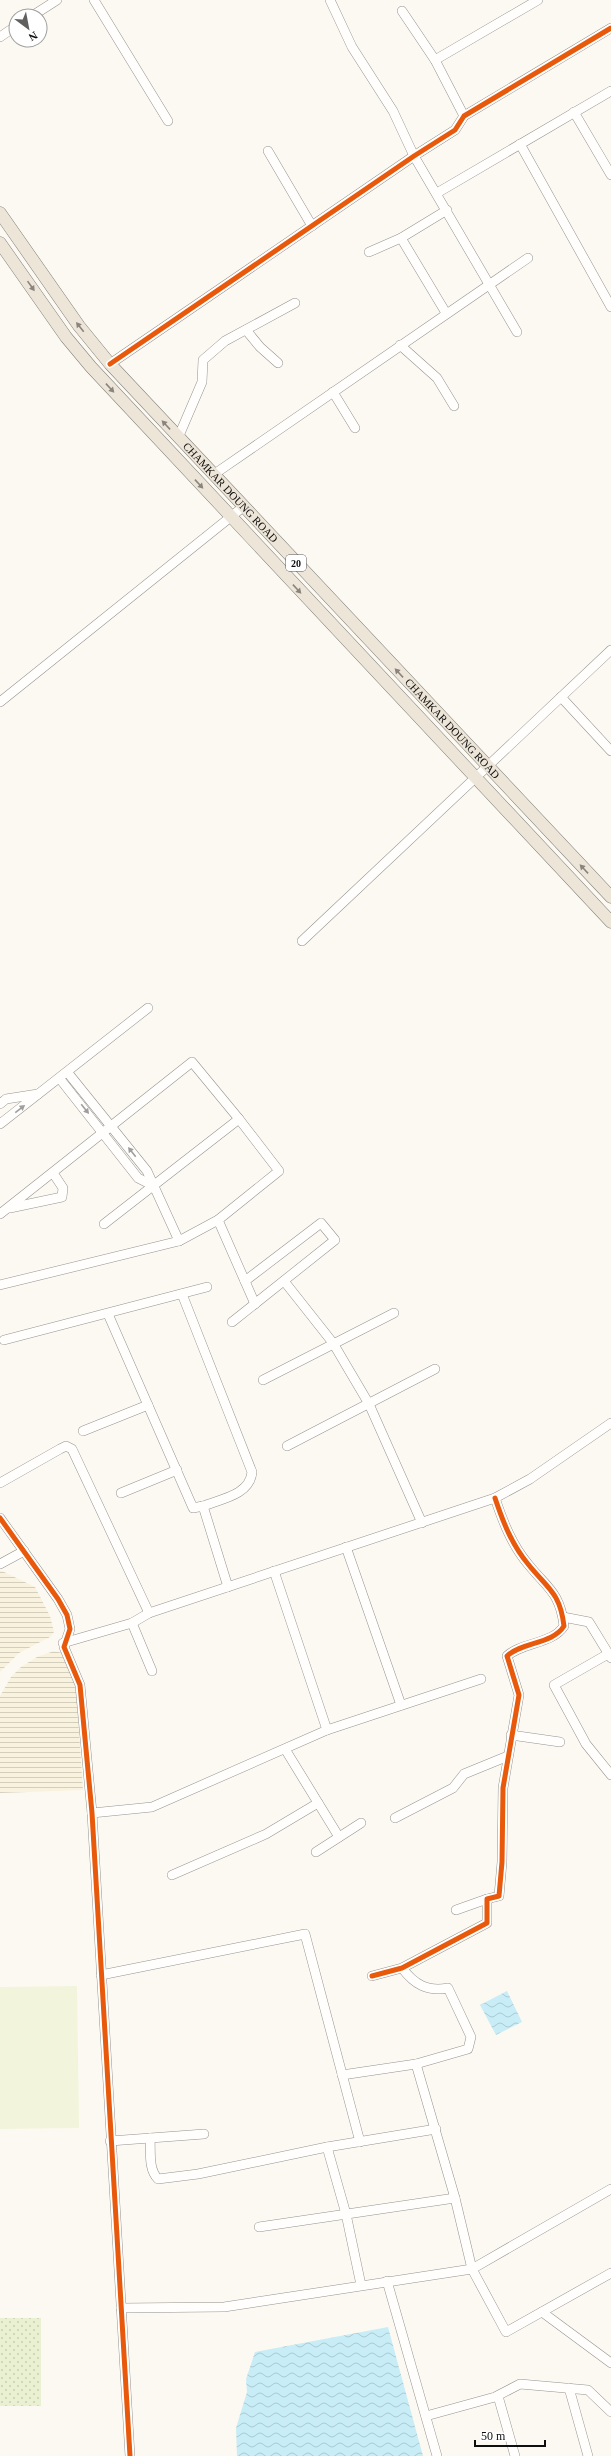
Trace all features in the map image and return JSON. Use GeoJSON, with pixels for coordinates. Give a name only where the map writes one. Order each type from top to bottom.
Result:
{"type":"FeatureCollection","features":[{"type":"Feature","properties":{"kind":"main road","name":"CHAMKAR DOUNG ROAD"},"geometry":{"type":"LineString","coordinates":[[0,213],[79,326],[110,364],[611,897]]}},
{"type":"Feature","properties":{"kind":"main road","name":"CHAMKAR DOUNG ROAD"},"geometry":{"type":"LineString","coordinates":[[0,243],[66,337],[91,368],[230,518],[611,922]]}},
{"type":"Feature","properties":{"kind":"main road"},"geometry":{"type":"LineString","coordinates":[[21,272],[35,262]]}},
{"type":"Feature","properties":{"kind":"street"},"geometry":{"type":"LineString","coordinates":[[44,8],[57,0]]}},
{"type":"Feature","properties":{"kind":"street"},"geometry":{"type":"LineString","coordinates":[[94,0],[168,121]]}},
{"type":"Feature","properties":{"kind":"street"},"geometry":{"type":"LineString","coordinates":[[330,0],[352,47],[393,111],[414,156],[447,210],[488,284],[517,332]]}},
{"type":"Feature","properties":{"kind":"street"},"geometry":{"type":"LineString","coordinates":[[435,60],[538,0]]}},
{"type":"Feature","properties":{"kind":"street"},"geometry":{"type":"LineString","coordinates":[[402,12],[435,60],[464,116]]}},
{"type":"Feature","properties":{"kind":"street"},"geometry":{"type":"LineString","coordinates":[[110,364],[414,156],[455,130],[464,116],[611,28]]}},
{"type":"Feature","properties":{"kind":"street"},"geometry":{"type":"LineString","coordinates":[[436,193],[611,91]]}},
{"type":"Feature","properties":{"kind":"street"},"geometry":{"type":"LineString","coordinates":[[574,112],[611,175]]}},
{"type":"Feature","properties":{"kind":"street"},"geometry":{"type":"LineString","coordinates":[[520,144],[610,303]]}},
{"type":"Feature","properties":{"kind":"street"},"geometry":{"type":"LineString","coordinates":[[268,151],[312,226]]}},
{"type":"Feature","properties":{"kind":"street"},"geometry":{"type":"LineString","coordinates":[[369,252],[401,238],[447,210]]}},
{"type":"Feature","properties":{"kind":"street"},"geometry":{"type":"LineString","coordinates":[[401,238],[446,313]]}},
{"type":"Feature","properties":{"kind":"street"},"geometry":{"type":"LineString","coordinates":[[213,475],[488,284],[528,258]]}},
{"type":"Feature","properties":{"kind":"street"},"geometry":{"type":"LineString","coordinates":[[178,438],[202,382],[203,360],[225,341],[295,303]]}},
{"type":"Feature","properties":{"kind":"street"},"geometry":{"type":"LineString","coordinates":[[246,330],[260,347],[278,363]]}},
{"type":"Feature","properties":{"kind":"street"},"geometry":{"type":"LineString","coordinates":[[400,345],[437,378],[454,406]]}},
{"type":"Feature","properties":{"kind":"street"},"geometry":{"type":"LineString","coordinates":[[333,392],[355,428]]}},
{"type":"Feature","properties":{"kind":"street"},"geometry":{"type":"LineString","coordinates":[[0,702],[243,507]]}},
{"type":"Feature","properties":{"kind":"street"},"geometry":{"type":"LineString","coordinates":[[302,941],[611,650]]}},
{"type":"Feature","properties":{"kind":"street"},"geometry":{"type":"LineString","coordinates":[[561,697],[611,751]]}},
{"type":"Feature","properties":{"kind":"street"},"geometry":{"type":"LineString","coordinates":[[0,1124],[68,1073],[148,1008]]}},
{"type":"Feature","properties":{"kind":"street"},"geometry":{"type":"LineString","coordinates":[[0,1214],[192,1062],[279,1171],[218,1220],[179,1241],[0,1285]]}},
{"type":"Feature","properties":{"kind":"street"},"geometry":{"type":"LineString","coordinates":[[68,1073],[147,1171],[152,1186],[179,1241]]}},
{"type":"Feature","properties":{"kind":"street"},"geometry":{"type":"LineString","coordinates":[[60,1079],[138,1178],[152,1186]]}},
{"type":"Feature","properties":{"kind":"street"},"geometry":{"type":"LineString","coordinates":[[0,1104],[6,1099],[39,1094]]}},
{"type":"Feature","properties":{"kind":"street"},"geometry":{"type":"LineString","coordinates":[[104,1224],[239,1120]]}},
{"type":"Feature","properties":{"kind":"street"},"geometry":{"type":"LineString","coordinates":[[8,1208],[62,1197],[64,1188],[53,1173]]}},
{"type":"Feature","properties":{"kind":"street"},"geometry":{"type":"LineString","coordinates":[[218,1220],[255,1304]]}},
{"type":"Feature","properties":{"kind":"street"},"geometry":{"type":"LineString","coordinates":[[232,1322],[335,1240],[321,1223],[245,1281]]}},
{"type":"Feature","properties":{"kind":"street"},"geometry":{"type":"LineString","coordinates":[[284,1281],[334,1343],[369,1404],[422,1523]]}},
{"type":"Feature","properties":{"kind":"street"},"geometry":{"type":"LineString","coordinates":[[4,1340],[207,1287]]}},
{"type":"Feature","properties":{"kind":"street"},"geometry":{"type":"LineString","coordinates":[[108,1314],[193,1508],[203,1506],[246,1489],[251,1481],[252,1472],[182,1294]]}},
{"type":"Feature","properties":{"kind":"street"},"geometry":{"type":"LineString","coordinates":[[263,1380],[394,1313]]}},
{"type":"Feature","properties":{"kind":"street"},"geometry":{"type":"LineString","coordinates":[[287,1446],[434,1369]]}},
{"type":"Feature","properties":{"kind":"street"},"geometry":{"type":"LineString","coordinates":[[83,1431],[148,1405]]}},
{"type":"Feature","properties":{"kind":"street"},"geometry":{"type":"LineString","coordinates":[[63,1643],[132,1622],[149,1614],[346,1546],[422,1523],[495,1498],[530,1479],[611,1423]]}},
{"type":"Feature","properties":{"kind":"street"},"geometry":{"type":"LineString","coordinates":[[0,1483],[66,1446],[72,1449],[149,1614]]}},
{"type":"Feature","properties":{"kind":"street"},"geometry":{"type":"LineString","coordinates":[[121,1493],[177,1470]]}},
{"type":"Feature","properties":{"kind":"street"},"geometry":{"type":"LineString","coordinates":[[456,1910],[499,1896],[502,1862],[503,1788],[519,1695],[507,1656],[512,1651],[562,1630],[564,1626],[563,1617],[553,1591],[528,1564],[514,1544],[495,1498]]}},
{"type":"Feature","properties":{"kind":"street"},"geometry":{"type":"LineString","coordinates":[[203,1506],[228,1587]]}},
{"type":"Feature","properties":{"kind":"street"},"geometry":{"type":"LineString","coordinates":[[0,1518],[67,1615],[70,1629],[63,1643],[80,1685],[92,1813],[110,2141],[130,2456]]}},
{"type":"Feature","properties":{"kind":"street"},"geometry":{"type":"LineString","coordinates":[[346,1546],[401,1705]]}},
{"type":"Feature","properties":{"kind":"street"},"geometry":{"type":"LineString","coordinates":[[0,1564],[24,1551]]}},
{"type":"Feature","properties":{"kind":"street"},"geometry":{"type":"LineString","coordinates":[[274,1571],[327,1730]]}},
{"type":"Feature","properties":{"kind":"street"},"geometry":{"type":"LineString","coordinates":[[563,1617],[589,1622],[610,1656],[554,1685],[586,1744],[611,1775]]}},
{"type":"Feature","properties":{"kind":"street"},"geometry":{"type":"LineString","coordinates":[[132,1622],[152,1671]]}},
{"type":"Feature","properties":{"kind":"street"},"geometry":{"type":"LineString","coordinates":[[92,1813],[152,1806],[327,1730],[481,1679]]}},
{"type":"Feature","properties":{"kind":"street"},"geometry":{"type":"LineString","coordinates":[[511,1736],[560,1742]]}},
{"type":"Feature","properties":{"kind":"street"},"geometry":{"type":"LineString","coordinates":[[285,1749],[339,1837]]}},
{"type":"Feature","properties":{"kind":"street"},"geometry":{"type":"LineString","coordinates":[[395,1818],[453,1788],[464,1774],[508,1756]]}},
{"type":"Feature","properties":{"kind":"street"},"geometry":{"type":"LineString","coordinates":[[172,1875],[266,1834],[318,1803]]}},
{"type":"Feature","properties":{"kind":"street"},"geometry":{"type":"LineString","coordinates":[[316,1852],[361,1824]]}},
{"type":"Feature","properties":{"kind":"street"},"geometry":{"type":"LineString","coordinates":[[372,1976],[402,1968],[488,1923],[487,1899]]}},
{"type":"Feature","properties":{"kind":"street"},"geometry":{"type":"LineString","coordinates":[[101,1975],[305,1934],[360,2142]]}},
{"type":"Feature","properties":{"kind":"street"},"geometry":{"type":"LineString","coordinates":[[342,2075],[416,2064],[468,2049],[471,2037],[448,1988],[431,1990],[421,1986],[410,1979],[402,1968]]}},
{"type":"Feature","properties":{"kind":"street"},"geometry":{"type":"LineString","coordinates":[[416,2064],[455,2198],[472,2269],[506,2332],[611,2273]]}},
{"type":"Feature","properties":{"kind":"street"},"geometry":{"type":"LineString","coordinates":[[150,2138],[151,2163],[154,2174],[158,2179],[198,2174],[328,2147],[436,2129]]}},
{"type":"Feature","properties":{"kind":"street"},"geometry":{"type":"LineString","coordinates":[[110,2141],[204,2134]]}},
{"type":"Feature","properties":{"kind":"street"},"geometry":{"type":"LineString","coordinates":[[328,2147],[346,2214],[361,2285]]}},
{"type":"Feature","properties":{"kind":"street"},"geometry":{"type":"LineString","coordinates":[[121,2308],[224,2307],[472,2269],[611,2189]]}},
{"type":"Feature","properties":{"kind":"street"},"geometry":{"type":"LineString","coordinates":[[259,2227],[455,2198]]}},
{"type":"Feature","properties":{"kind":"street"},"geometry":{"type":"LineString","coordinates":[[387,2282],[437,2456]]}},
{"type":"Feature","properties":{"kind":"street"},"geometry":{"type":"LineString","coordinates":[[542,2312],[611,2363]]}},
{"type":"Feature","properties":{"kind":"street"},"geometry":{"type":"LineString","coordinates":[[426,2416],[498,2396],[520,2384],[588,2390],[611,2412]]}},
{"type":"Feature","properties":{"kind":"street"},"geometry":{"type":"LineString","coordinates":[[569,2388],[588,2456]]}},
{"type":"Feature","properties":{"kind":"street"},"geometry":{"type":"LineString","coordinates":[[498,2396],[515,2456]]}},
{"type":"Feature","properties":{"kind":"shaded area"},"geometry":{"type":"Polygon","coordinates":[[[0,1570],[35,1587],[50,1616],[54,1632],[50,1637],[19,1653],[0,1672],[0,1570]]]}},
{"type":"Feature","properties":{"kind":"shaded area"},"geometry":{"type":"Polygon","coordinates":[[[54,1651],[63,1653],[76,1687],[83,1790],[0,1793],[0,1696],[11,1677],[21,1667],[37,1657],[54,1651]]]}},
{"type":"Feature","properties":{"kind":"green space"},"geometry":{"type":"Polygon","coordinates":[[[77,1986],[79,2128],[0,2129],[0,1987],[77,1986]]]}},
{"type":"Feature","properties":{"kind":"green space"},"geometry":{"type":"Polygon","coordinates":[[[0,2318],[41,2318],[41,2406],[0,2406],[0,2318]]]}},
{"type":"Feature","properties":{"kind":"water"},"geometry":{"type":"Polygon","coordinates":[[[507,1991],[522,2022],[496,2035],[480,2005],[507,1991]]]}},
{"type":"Feature","properties":{"kind":"water"},"geometry":{"type":"Polygon","coordinates":[[[388,2327],[423,2456],[237,2456],[236,2428],[247,2392],[246,2379],[255,2352],[388,2327]]]}},
{"type":"Feature","properties":{"kind":"cycle path"},"geometry":{"type":"LineString","coordinates":[[110,364],[414,156],[455,130],[464,116],[611,28]]}},
{"type":"Feature","properties":{"kind":"cycle path"},"geometry":{"type":"LineString","coordinates":[[372,1976],[402,1968],[487,1923],[487,1899],[499,1896],[502,1862],[503,1788],[519,1695],[507,1656],[513,1651],[553,1636],[564,1626],[556,1598],[552,1591],[522,1557],[517,1549],[495,1498]]}},
{"type":"Feature","properties":{"kind":"cycle path"},"geometry":{"type":"LineString","coordinates":[[0,1518],[58,1599],[67,1615],[70,1629],[64,1647],[80,1685],[92,1813],[130,2456]]}}]}
